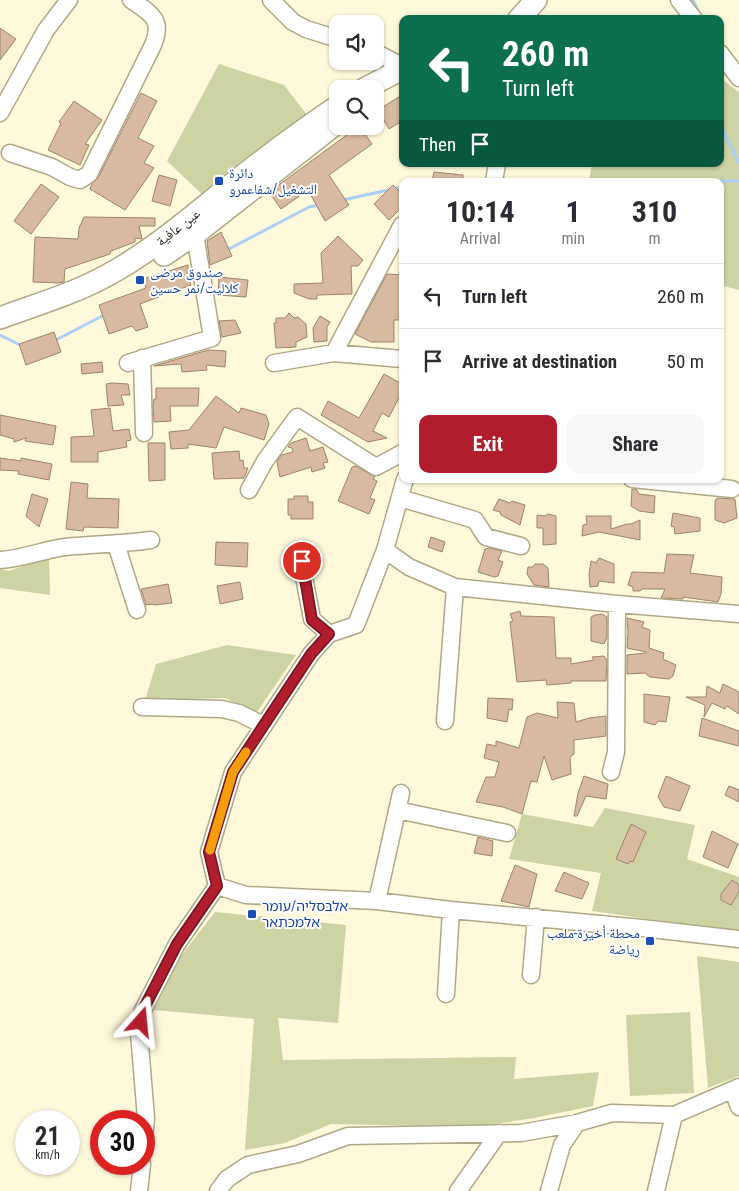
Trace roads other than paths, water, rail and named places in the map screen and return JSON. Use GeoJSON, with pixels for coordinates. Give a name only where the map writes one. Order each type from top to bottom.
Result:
{"type":"FeatureCollection","features":[{"type":"Feature","properties":{"kind":"main road"},"geometry":{"type":"LineString","coordinates":[[523,15],[536,0]]}},
{"type":"Feature","properties":{"kind":"main road"},"geometry":{"type":"LineString","coordinates":[[532,15],[536,0]]}},
{"type":"Feature","properties":{"kind":"main road"},"geometry":{"type":"LineString","coordinates":[[380,80],[399,69]]}},
{"type":"Feature","properties":{"kind":"main road"},"geometry":{"type":"LineString","coordinates":[[384,93],[399,85]]}},
{"type":"Feature","properties":{"kind":"main road","name":"عين عافية"},"geometry":{"type":"LineString","coordinates":[[0,318],[72,291],[105,276],[152,248],[265,157],[329,112]]}},
{"type":"Feature","properties":{"kind":"main road","name":"عين عافية"},"geometry":{"type":"LineString","coordinates":[[0,334],[14,326],[100,292],[146,268],[195,234],[329,129]]}},
{"type":"Feature","properties":{"kind":"street"},"geometry":{"type":"LineString","coordinates":[[0,113],[46,30],[69,0]]}},
{"type":"Feature","properties":{"kind":"street"},"geometry":{"type":"LineString","coordinates":[[10,153],[52,167],[80,180],[90,174],[154,45],[158,32],[153,16],[131,0]]}},
{"type":"Feature","properties":{"kind":"street"},"geometry":{"type":"LineString","coordinates":[[271,0],[293,22],[306,30],[329,36]]}},
{"type":"Feature","properties":{"kind":"street"},"geometry":{"type":"LineString","coordinates":[[679,0],[691,15]]}},
{"type":"Feature","properties":{"kind":"street"},"geometry":{"type":"LineString","coordinates":[[384,57],[399,65]]}},
{"type":"Feature","properties":{"kind":"street"},"geometry":{"type":"LineString","coordinates":[[724,58],[739,78]]}},
{"type":"Feature","properties":{"kind":"street"},"geometry":{"type":"LineString","coordinates":[[334,353],[399,231]]}},
{"type":"Feature","properties":{"kind":"street"},"geometry":{"type":"LineString","coordinates":[[144,433],[135,360],[212,338],[195,234]]}},
{"type":"Feature","properties":{"kind":"street"},"geometry":{"type":"LineString","coordinates":[[274,363],[334,353],[399,359]]}},
{"type":"Feature","properties":{"kind":"street"},"geometry":{"type":"LineString","coordinates":[[249,490],[265,461],[297,417],[376,467],[399,455]]}},
{"type":"Feature","properties":{"kind":"street"},"geometry":{"type":"LineString","coordinates":[[145,1110],[139,1033],[143,1010],[177,944],[217,886],[209,852],[233,772],[311,654],[329,634],[356,625],[385,550],[404,483]]}},
{"type":"Feature","properties":{"kind":"street"},"geometry":{"type":"LineString","coordinates":[[672,483],[732,489]]}},
{"type":"Feature","properties":{"kind":"street"},"geometry":{"type":"LineString","coordinates":[[400,498],[475,520],[486,537],[521,546]]}},
{"type":"Feature","properties":{"kind":"street"},"geometry":{"type":"LineString","coordinates":[[0,560],[64,547],[151,540]]}},
{"type":"Feature","properties":{"kind":"street"},"geometry":{"type":"LineString","coordinates":[[116,544],[137,610]]}},
{"type":"Feature","properties":{"kind":"street"},"geometry":{"type":"LineString","coordinates":[[385,550],[409,567],[455,587],[617,604],[739,614]]}},
{"type":"Feature","properties":{"kind":"street"},"geometry":{"type":"LineString","coordinates":[[302,561],[312,620],[329,634]]}},
{"type":"Feature","properties":{"kind":"street"},"geometry":{"type":"LineString","coordinates":[[445,721],[455,587]]}},
{"type":"Feature","properties":{"kind":"street"},"geometry":{"type":"LineString","coordinates":[[612,772],[616,752],[617,604]]}},
{"type":"Feature","properties":{"kind":"street"},"geometry":{"type":"LineString","coordinates":[[142,706],[222,709],[239,713],[263,725]]}},
{"type":"Feature","properties":{"kind":"street"},"geometry":{"type":"LineString","coordinates":[[377,901],[401,793]]}},
{"type":"Feature","properties":{"kind":"street"},"geometry":{"type":"LineString","coordinates":[[397,810],[507,833]]}},
{"type":"Feature","properties":{"kind":"street"},"geometry":{"type":"LineString","coordinates":[[217,886],[246,895],[377,901],[739,939]]}},
{"type":"Feature","properties":{"kind":"street"},"geometry":{"type":"LineString","coordinates":[[446,994],[451,910]]}},
{"type":"Feature","properties":{"kind":"street"},"geometry":{"type":"LineString","coordinates":[[531,975],[536,917]]}},
{"type":"Feature","properties":{"kind":"street"},"geometry":{"type":"LineString","coordinates":[[218,1191],[227,1179],[248,1165],[298,1154],[348,1136],[521,1133],[577,1123],[612,1113],[674,1115],[736,1089],[739,1107]]}},
{"type":"Feature","properties":{"kind":"street"},"geometry":{"type":"LineString","coordinates":[[656,1191],[674,1115]]}},
{"type":"Feature","properties":{"kind":"street"},"geometry":{"type":"LineString","coordinates":[[549,1191],[562,1145],[577,1123]]}},
{"type":"Feature","properties":{"kind":"street"},"geometry":{"type":"LineString","coordinates":[[458,1191],[499,1133]]}},
{"type":"Feature","properties":{"kind":"street"},"geometry":{"type":"LineString","coordinates":[[139,1191],[141,1175]]}},
{"type":"Feature","properties":{"kind":"waterway"},"geometry":{"type":"LineString","coordinates":[[693,0],[700,15]]}},
{"type":"Feature","properties":{"kind":"waterway"},"geometry":{"type":"LineString","coordinates":[[724,133],[739,163]]}},
{"type":"Feature","properties":{"kind":"waterway"},"geometry":{"type":"LineString","coordinates":[[724,181],[739,181]]}},
{"type":"Feature","properties":{"kind":"waterway"},"geometry":{"type":"LineString","coordinates":[[343,200],[399,188]]}},
{"type":"Feature","properties":{"kind":"waterway"},"geometry":{"type":"LineString","coordinates":[[227,250],[309,207],[320,205]]}},
{"type":"Feature","properties":{"kind":"waterway"},"geometry":{"type":"LineString","coordinates":[[54,341],[106,314]]}},
{"type":"Feature","properties":{"kind":"waterway"},"geometry":{"type":"LineString","coordinates":[[0,335],[22,346]]}},
{"type":"Feature","properties":{"kind":"place","name":"دائرة التشغيل/شفاعمرو"},"geometry":{"type":"Point","coordinates":[219,181]}},
{"type":"Feature","properties":{"kind":"place","name":"صندوق مرضى كلاليت/نمر حسين"},"geometry":{"type":"Point","coordinates":[140,280]}},
{"type":"Feature","properties":{"kind":"place","name":"אלבסליה/עומר אלמכתאר"},"geometry":{"type":"Point","coordinates":[252,914]}},
{"type":"Feature","properties":{"kind":"place","name":"محطة أخيرة-ملعب رياضة"},"geometry":{"type":"Point","coordinates":[650,941]}}]}
